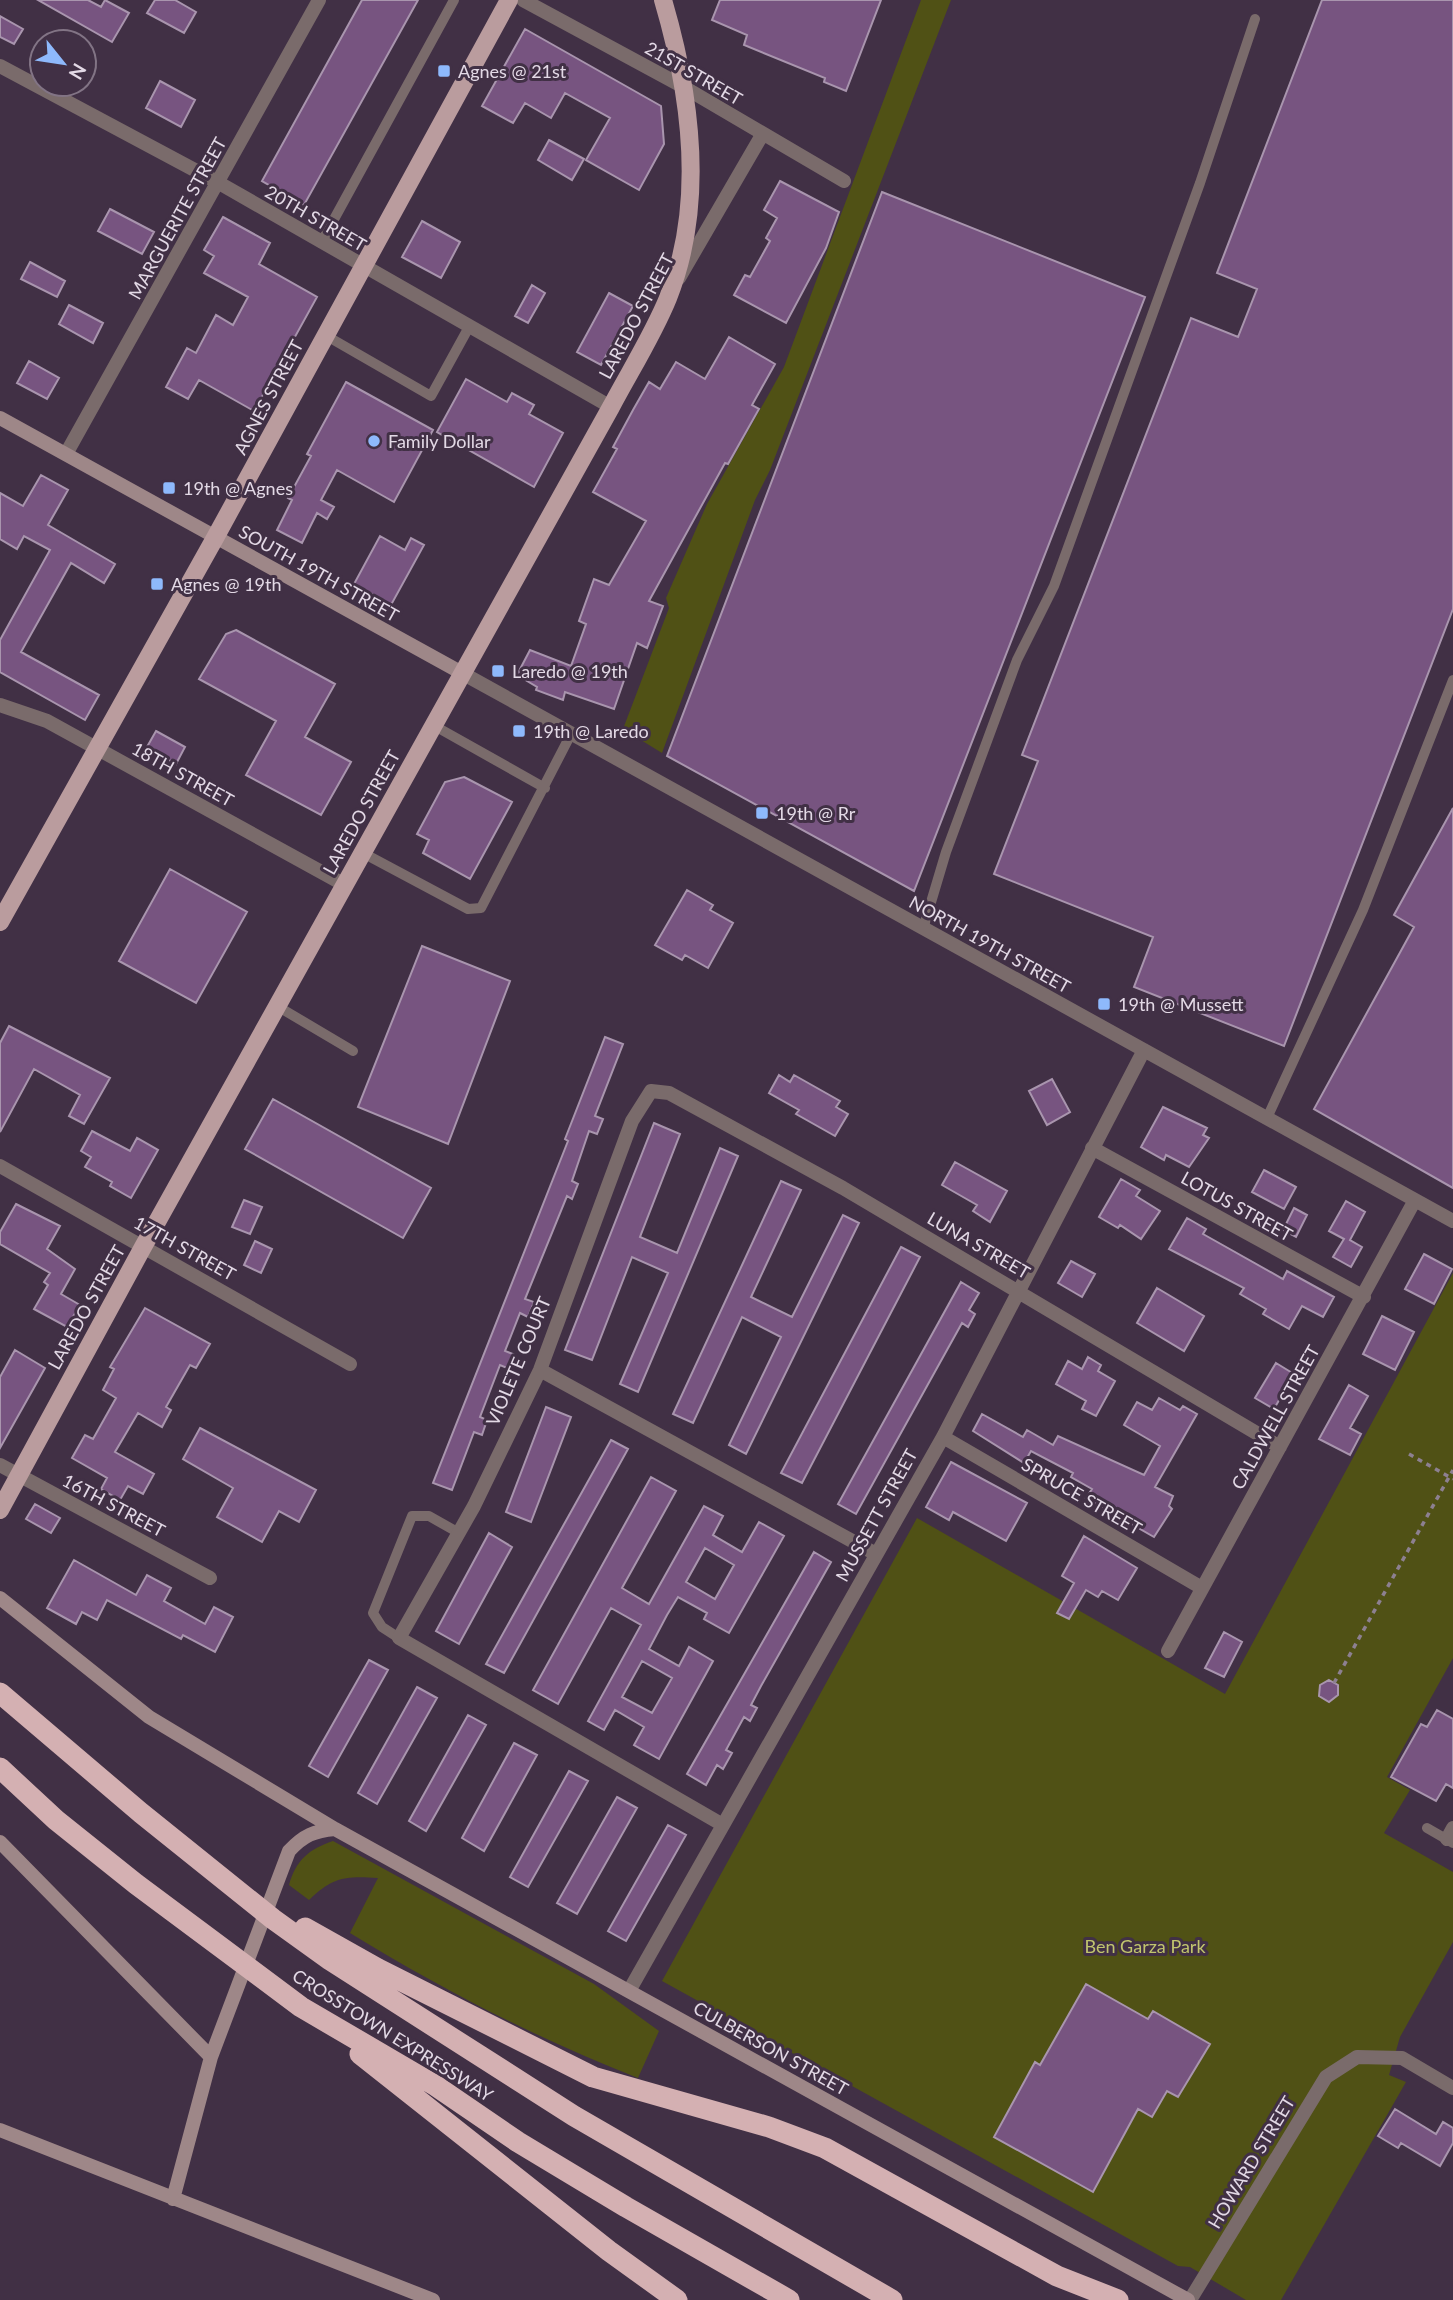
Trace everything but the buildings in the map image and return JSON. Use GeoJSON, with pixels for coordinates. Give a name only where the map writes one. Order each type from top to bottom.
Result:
{"type":"FeatureCollection","features":[{"type":"Feature","properties":{"kind":"highway"},"geometry":{"type":"LineString","coordinates":[[0,1693],[67,1752],[233,1886],[574,2116],[892,2300]]}},
{"type":"Feature","properties":{"kind":"highway","name":"CROSSTOWN EXPRESSWAY"},"geometry":{"type":"LineString","coordinates":[[0,1768],[56,1820],[126,1876],[301,2007],[436,2086],[519,2142],[602,2192],[789,2300]]}},
{"type":"Feature","properties":{"kind":"highway"},"geometry":{"type":"LineString","coordinates":[[331,1951],[593,2077],[690,2107],[769,2127],[825,2148],[1057,2276],[1118,2300]]}},
{"type":"Feature","properties":{"kind":"highway"},"geometry":{"type":"LineString","coordinates":[[301,2007],[609,2251],[677,2300]]}},
{"type":"Feature","properties":{"kind":"main road","name":"AGNES STREET"},"geometry":{"type":"LineString","coordinates":[[0,922],[215,538],[509,0]]}},
{"type":"Feature","properties":{"kind":"main road"},"geometry":{"type":"LineString","coordinates":[[663,0],[676,44],[689,130],[692,189],[668,298]]}},
{"type":"Feature","properties":{"kind":"main road","name":"LAREDO STREET"},"geometry":{"type":"LineString","coordinates":[[0,1510],[143,1247],[611,407],[668,298]]}},
{"type":"Feature","properties":{"kind":"main road","name":"SOUTH 19TH STREET"},"geometry":{"type":"LineString","coordinates":[[0,418],[462,673]]}},
{"type":"Feature","properties":{"kind":"main road"},"geometry":{"type":"LineString","coordinates":[[0,1598],[149,1717],[335,1829]]}},
{"type":"Feature","properties":{"kind":"main road"},"geometry":{"type":"LineString","coordinates":[[173,2199],[211,2057],[289,1851],[301,1838],[316,1830],[335,1829]]}},
{"type":"Feature","properties":{"kind":"main road","name":"CULBERSON STREET"},"geometry":{"type":"LineString","coordinates":[[335,1829],[1189,2300]]}},
{"type":"Feature","properties":{"kind":"main road"},"geometry":{"type":"LineString","coordinates":[[0,1842],[211,2057]]}},
{"type":"Feature","properties":{"kind":"main road"},"geometry":{"type":"LineString","coordinates":[[0,2130],[433,2300]]}},
{"type":"Feature","properties":{"kind":"street","name":"MARGUERITE STREET"},"geometry":{"type":"LineString","coordinates":[[66,454],[319,0]]}},
{"type":"Feature","properties":{"kind":"street","name":"21ST STREET"},"geometry":{"type":"LineString","coordinates":[[523,0],[682,86],[844,181]]}},
{"type":"Feature","properties":{"kind":"street","name":"20TH STREET"},"geometry":{"type":"LineString","coordinates":[[0,66],[219,183],[611,407]]}},
{"type":"Feature","properties":{"kind":"street","name":"LAREDO STREET"},"geometry":{"type":"LineString","coordinates":[[668,298],[762,135]]}},
{"type":"Feature","properties":{"kind":"street","name":"SOUTH 19TH STREET"},"geometry":{"type":"LineString","coordinates":[[462,673],[620,762]]}},
{"type":"Feature","properties":{"kind":"street","name":"18TH STREET"},"geometry":{"type":"LineString","coordinates":[[0,705],[25,711],[96,748],[345,885]]}},
{"type":"Feature","properties":{"kind":"street","name":"NORTH 19TH STREET"},"geometry":{"type":"LineString","coordinates":[[620,762],[1453,1221]]}},
{"type":"Feature","properties":{"kind":"street","name":"MUSSETT STREET"},"geometry":{"type":"LineString","coordinates":[[629,1991],[943,1437],[1144,1050]]}},
{"type":"Feature","properties":{"kind":"street","name":"LUNA STREET"},"geometry":{"type":"LineString","coordinates":[[651,1091],[669,1093],[844,1188],[1280,1447]]}},
{"type":"Feature","properties":{"kind":"street","name":"VIOLETE COURT"},"geometry":{"type":"LineString","coordinates":[[400,1638],[459,1533],[540,1370],[632,1121],[651,1091]]}},
{"type":"Feature","properties":{"kind":"street","name":"LOTUS STREET"},"geometry":{"type":"LineString","coordinates":[[1092,1148],[1364,1297]]}},
{"type":"Feature","properties":{"kind":"street","name":"17TH STREET"},"geometry":{"type":"LineString","coordinates":[[0,1166],[350,1364]]}},
{"type":"Feature","properties":{"kind":"street","name":"CALDWELL STREET"},"geometry":{"type":"LineString","coordinates":[[1168,1651],[1415,1200]]}},
{"type":"Feature","properties":{"kind":"street"},"geometry":{"type":"LineString","coordinates":[[540,1370],[876,1555]]}},
{"type":"Feature","properties":{"kind":"street","name":"SPRUCE STREET"},"geometry":{"type":"LineString","coordinates":[[943,1437],[1202,1588]]}},
{"type":"Feature","properties":{"kind":"street","name":"16TH STREET"},"geometry":{"type":"LineString","coordinates":[[0,1465],[210,1578]]}},
{"type":"Feature","properties":{"kind":"street"},"geometry":{"type":"LineString","coordinates":[[400,1638],[723,1825]]}},
{"type":"Feature","properties":{"kind":"street","name":"HOWARD STREET"},"geometry":{"type":"LineString","coordinates":[[1189,2300],[1326,2077],[1357,2057],[1402,2058],[1453,2088]]}},
{"type":"Feature","properties":{"kind":"lane"},"geometry":{"type":"LineString","coordinates":[[321,243],[454,0]]}},
{"type":"Feature","properties":{"kind":"lane"},"geometry":{"type":"LineString","coordinates":[[923,929],[946,852],[1017,660],[1054,586],[1200,183],[1255,19]]}},
{"type":"Feature","properties":{"kind":"lane"},"geometry":{"type":"LineString","coordinates":[[325,335],[431,396],[469,327]]}},
{"type":"Feature","properties":{"kind":"lane"},"geometry":{"type":"LineString","coordinates":[[1267,1118],[1363,910],[1453,680]]}},
{"type":"Feature","properties":{"kind":"lane"},"geometry":{"type":"LineString","coordinates":[[433,725],[545,788]]}},
{"type":"Feature","properties":{"kind":"lane"},"geometry":{"type":"LineString","coordinates":[[363,853],[468,909],[477,909],[485,904],[571,734]]}},
{"type":"Feature","properties":{"kind":"lane"},"geometry":{"type":"LineString","coordinates":[[277,1006],[353,1051]]}},
{"type":"Feature","properties":{"kind":"lane"},"geometry":{"type":"LineString","coordinates":[[400,1638],[382,1627],[373,1613],[412,1516],[429,1516],[459,1533]]}},
{"type":"Feature","properties":{"kind":"lane"},"geometry":{"type":"LineString","coordinates":[[1427,1828],[1451,1837]]}},
{"type":"Feature","properties":{"kind":"path"},"geometry":{"type":"LineString","coordinates":[[1409,1454],[1451,1478]]}},
{"type":"Feature","properties":{"kind":"path"},"geometry":{"type":"LineString","coordinates":[[1334,1683],[1451,1478],[1453,1469]]}},
{"type":"Feature","properties":{"kind":"green space"},"geometry":{"type":"Polygon","coordinates":[[[921,0],[951,0],[770,470],[755,500],[662,753],[623,729],[669,608],[666,598],[707,504],[784,367],[921,0]]]}},
{"type":"Feature","properties":{"kind":"green space","name":"Ben Garza Park"},"geometry":{"type":"Polygon","coordinates":[[[1453,1273],[1453,1658],[1387,1777],[1410,1790],[1384,1833],[1453,1872],[1453,1942],[1400,2037],[1389,2075],[1406,2082],[1281,2300],[1246,2300],[1190,2267],[1178,2266],[662,1981],[917,1518],[1225,1694],[1453,1273]]]}},
{"type":"Feature","properties":{"kind":"green space"},"geometry":{"type":"Polygon","coordinates":[[[333,1841],[594,1984],[659,2031],[638,2078],[491,2012],[350,1933],[378,1878],[357,1877],[333,1882],[309,1900],[289,1885],[295,1869],[305,1857],[333,1841]]]}},
{"type":"Feature","properties":{"kind":"place","name":"Agnes @ 21st"},"geometry":{"type":"Point","coordinates":[444,71]}},
{"type":"Feature","properties":{"kind":"place","name":"Family Dollar"},"geometry":{"type":"Point","coordinates":[374,441]}},
{"type":"Feature","properties":{"kind":"place","name":"19th @ Agnes"},"geometry":{"type":"Point","coordinates":[169,488]}},
{"type":"Feature","properties":{"kind":"place","name":"Agnes @ 19th"},"geometry":{"type":"Point","coordinates":[157,584]}},
{"type":"Feature","properties":{"kind":"place","name":"Laredo @ 19th"},"geometry":{"type":"Point","coordinates":[498,671]}},
{"type":"Feature","properties":{"kind":"place","name":"19th @ Laredo"},"geometry":{"type":"Point","coordinates":[519,731]}},
{"type":"Feature","properties":{"kind":"place","name":"19th @ Rr"},"geometry":{"type":"Point","coordinates":[762,813]}},
{"type":"Feature","properties":{"kind":"place","name":"19th @ Mussett"},"geometry":{"type":"Point","coordinates":[1104,1004]}}]}
